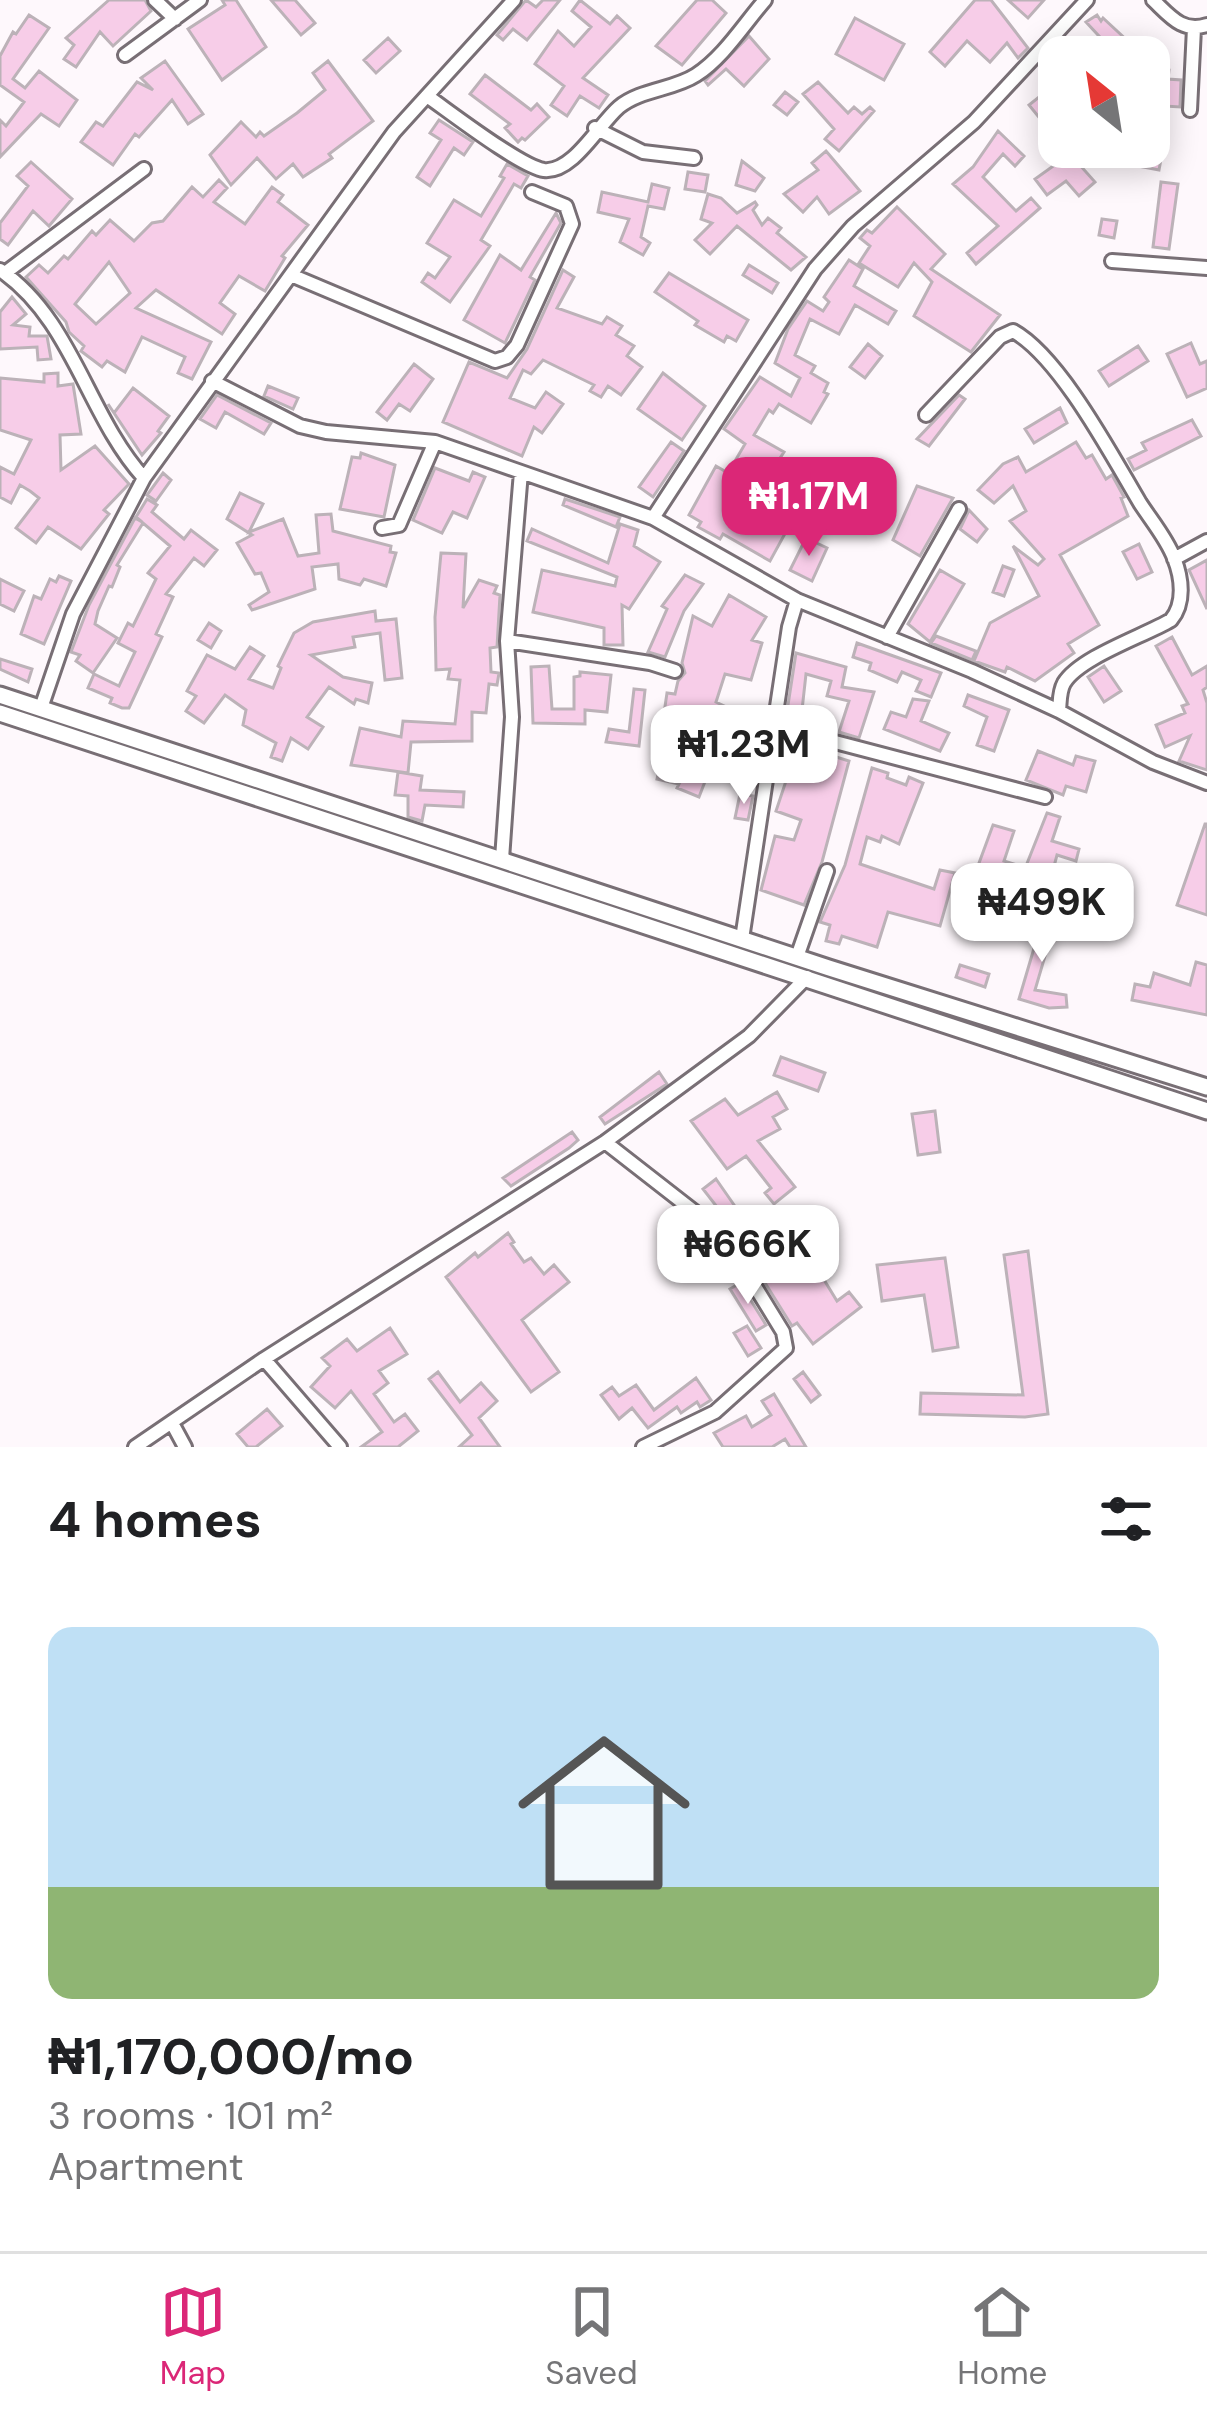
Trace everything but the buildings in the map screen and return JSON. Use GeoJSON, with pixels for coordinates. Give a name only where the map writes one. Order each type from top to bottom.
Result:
{"type":"FeatureCollection","features":[{"type":"Feature","properties":{"kind":"street"},"geometry":{"type":"LineString","coordinates":[[155,0],[175,19]]}},
{"type":"Feature","properties":{"kind":"street"},"geometry":{"type":"LineString","coordinates":[[125,55],[200,0]]}},
{"type":"Feature","properties":{"kind":"street"},"geometry":{"type":"LineString","coordinates":[[427,96],[526,163],[545,170],[561,167],[581,153],[595,128],[625,102],[696,76],[765,0]]}},
{"type":"Feature","properties":{"kind":"street"},"geometry":{"type":"LineString","coordinates":[[653,518],[814,269],[853,226],[974,122],[1087,0]]}},
{"type":"Feature","properties":{"kind":"street"},"geometry":{"type":"LineString","coordinates":[[1153,0],[1180,26],[1200,27],[1190,110]]}},
{"type":"Feature","properties":{"kind":"street"},"geometry":{"type":"LineString","coordinates":[[41,708],[73,614],[144,478],[394,132],[510,1]]}},
{"type":"Feature","properties":{"kind":"street"},"geometry":{"type":"LineString","coordinates":[[595,128],[643,152],[694,158]]}},
{"type":"Feature","properties":{"kind":"street"},"geometry":{"type":"LineString","coordinates":[[144,169],[3,272],[58,329],[119,450],[144,478]]}},
{"type":"Feature","properties":{"kind":"street"},"geometry":{"type":"LineString","coordinates":[[291,275],[495,361],[517,345],[572,224],[566,206],[532,192]]}},
{"type":"Feature","properties":{"kind":"street"},"geometry":{"type":"LineString","coordinates":[[1112,260],[1207,268]]}},
{"type":"Feature","properties":{"kind":"street"},"geometry":{"type":"LineString","coordinates":[[926,415],[1000,337],[1013,331],[1068,389],[1174,559],[1182,594],[1172,620],[1068,677],[1061,688],[1058,711]]}},
{"type":"Feature","properties":{"kind":"street"},"geometry":{"type":"LineString","coordinates":[[212,381],[300,426],[435,442],[653,518],[797,600],[1058,711],[1153,762],[1207,783]]}},
{"type":"Feature","properties":{"kind":"street"},"geometry":{"type":"LineString","coordinates":[[382,529],[399,525],[435,442]]}},
{"type":"Feature","properties":{"kind":"street"},"geometry":{"type":"LineString","coordinates":[[502,859],[512,716],[507,641],[521,472]]}},
{"type":"Feature","properties":{"kind":"street"},"geometry":{"type":"LineString","coordinates":[[886,637],[959,509]]}},
{"type":"Feature","properties":{"kind":"street"},"geometry":{"type":"LineString","coordinates":[[1174,559],[1207,541]]}},
{"type":"Feature","properties":{"kind":"street"},"geometry":{"type":"LineString","coordinates":[[742,939],[797,600]]}},
{"type":"Feature","properties":{"kind":"street"},"geometry":{"type":"LineString","coordinates":[[507,641],[650,662],[675,671]]}},
{"type":"Feature","properties":{"kind":"street"},"geometry":{"type":"LineString","coordinates":[[0,694],[1207,1087]]}},
{"type":"Feature","properties":{"kind":"street"},"geometry":{"type":"LineString","coordinates":[[0,713],[1207,1111]]}},
{"type":"Feature","properties":{"kind":"street"},"geometry":{"type":"LineString","coordinates":[[774,726],[1045,797]]}},
{"type":"Feature","properties":{"kind":"street"},"geometry":{"type":"LineString","coordinates":[[797,957],[826,872]]}},
{"type":"Feature","properties":{"kind":"street"},"geometry":{"type":"LineString","coordinates":[[135,1447],[605,1142],[749,1036],[807,977]]}},
{"type":"Feature","properties":{"kind":"street"},"geometry":{"type":"LineString","coordinates":[[605,1142],[700,1216],[733,1249],[783,1332],[786,1348],[716,1412],[643,1447]]}},
{"type":"Feature","properties":{"kind":"street"},"geometry":{"type":"LineString","coordinates":[[264,1359],[340,1447]]}},
{"type":"Feature","properties":{"kind":"street"},"geometry":{"type":"LineString","coordinates":[[172,1423],[185,1447]]}}]}
